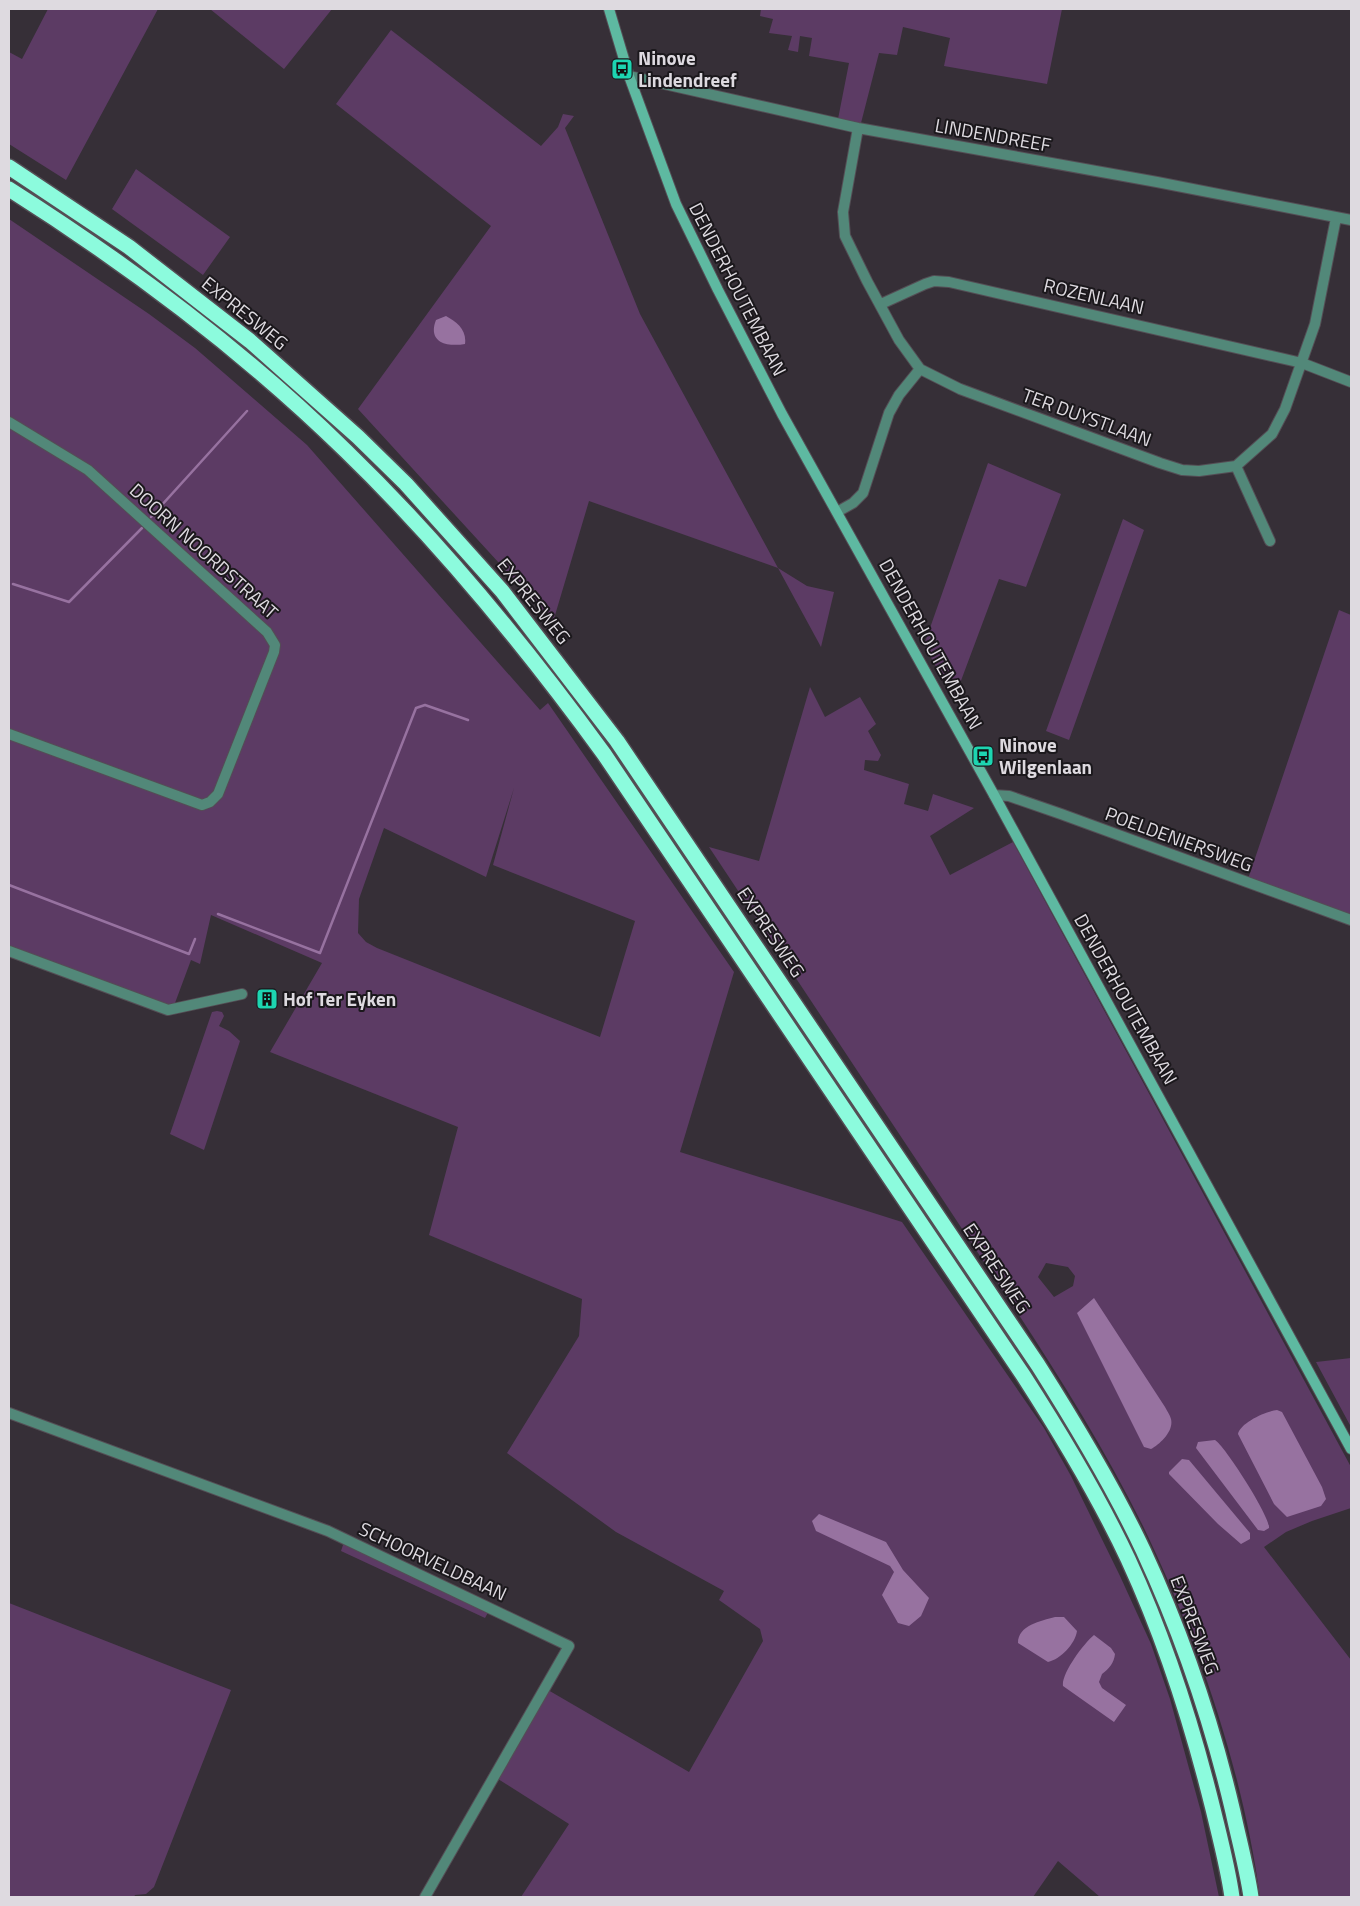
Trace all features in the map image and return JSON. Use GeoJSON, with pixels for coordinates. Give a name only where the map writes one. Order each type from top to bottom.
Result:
{"type":"FeatureCollection","features":[{"type":"Feature","properties":{"kind":"highway","name":"EXPRESWEG"},"geometry":{"type":"LineString","coordinates":[[9,167],[129,247],[183,288],[250,341],[358,437],[406,484],[502,591],[617,741],[1038,1365],[1097,1462],[1143,1550],[1183,1646],[1212,1731],[1223,1770],[1251,1897]]}},
{"type":"Feature","properties":{"kind":"highway","name":"EXPRESWEG"},"geometry":{"type":"LineString","coordinates":[[9,189],[116,260],[210,330],[302,409],[346,450],[438,546],[488,604],[551,682],[604,754],[1018,1367],[1052,1420],[1093,1493],[1128,1559],[1184,1703],[1205,1778],[1232,1897]]}},
{"type":"Feature","properties":{"kind":"street","name":"DENDERHOUTEMBAAN"},"geometry":{"type":"LineString","coordinates":[[610,9],[629,76],[676,204],[718,290],[782,414],[994,795],[1351,1449]]}},
{"type":"Feature","properties":{"kind":"street","name":"LINDENDREEF"},"geometry":{"type":"LineString","coordinates":[[629,76],[858,128],[1157,182],[1351,220]]}},
{"type":"Feature","properties":{"kind":"street","name":"TER DUYSTLAAN"},"geometry":{"type":"LineString","coordinates":[[858,128],[845,200],[843,224],[850,248],[899,340],[920,369],[960,389],[1182,470],[1199,471],[1236,466]]}},
{"type":"Feature","properties":{"kind":"street"},"geometry":{"type":"LineString","coordinates":[[1270,541],[1236,466],[1272,434],[1285,409],[1315,324],[1336,218]]}},
{"type":"Feature","properties":{"kind":"street","name":"ROZENLAAN"},"geometry":{"type":"LineString","coordinates":[[880,304],[934,281],[949,282],[1302,363],[1351,382]]}},
{"type":"Feature","properties":{"kind":"street"},"geometry":{"type":"LineString","coordinates":[[837,512],[853,503],[862,493],[889,413],[899,396],[920,369]]}},
{"type":"Feature","properties":{"kind":"street","name":"DOORN NOORDSTRAAT"},"geometry":{"type":"LineString","coordinates":[[9,422],[88,470],[268,632],[274,644],[274,652],[218,794],[210,802],[202,805],[9,734]]}},
{"type":"Feature","properties":{"kind":"street","name":"POELDENIERSWEG"},"geometry":{"type":"LineString","coordinates":[[994,795],[1009,796],[1061,814],[1351,920]]}},
{"type":"Feature","properties":{"kind":"street"},"geometry":{"type":"LineString","coordinates":[[9,951],[168,1010],[242,994]]}},
{"type":"Feature","properties":{"kind":"street","name":"SCHOORVELDBAAN"},"geometry":{"type":"LineString","coordinates":[[9,1413],[328,1531],[569,1646],[425,1897]]}},
{"type":"Feature","properties":{"kind":"shaded area"},"geometry":{"type":"Polygon","coordinates":[[[48,9],[158,9],[66,180],[9,144],[9,52],[22,59],[48,9]]]}},
{"type":"Feature","properties":{"kind":"shaded area"},"geometry":{"type":"Polygon","coordinates":[[[210,9],[332,9],[284,69],[210,9]]]}},
{"type":"Feature","properties":{"kind":"shaded area"},"geometry":{"type":"Polygon","coordinates":[[[761,9],[1062,9],[1047,84],[944,66],[950,38],[903,27],[897,55],[879,53],[861,123],[838,119],[849,63],[809,56],[812,38],[800,36],[798,52],[788,50],[792,36],[769,33],[773,19],[760,16],[761,9]]]}},
{"type":"Feature","properties":{"kind":"shaded area"},"geometry":{"type":"Polygon","coordinates":[[[391,30],[541,146],[558,127],[563,114],[574,116],[565,128],[640,314],[778,568],[589,501],[553,622],[358,409],[491,226],[336,104],[391,30]]]}},
{"type":"Feature","properties":{"kind":"shaded area"},"geometry":{"type":"Polygon","coordinates":[[[136,169],[230,237],[203,275],[112,209],[136,169]]]}},
{"type":"Feature","properties":{"kind":"shaded area"},"geometry":{"type":"Polygon","coordinates":[[[9,219],[149,314],[195,348],[307,445],[540,710],[548,703],[734,972],[680,1152],[902,1222],[1044,1428],[1071,1476],[1120,1576],[1151,1644],[1170,1699],[1201,1812],[1219,1897],[1100,1897],[1058,1861],[1033,1897],[521,1897],[569,1824],[498,1779],[548,1690],[689,1772],[763,1641],[760,1629],[719,1600],[724,1591],[616,1532],[507,1453],[579,1336],[582,1299],[429,1235],[458,1127],[270,1052],[322,963],[211,915],[200,964],[191,960],[175,1003],[166,1005],[9,946],[9,219]],[[514,788],[486,877],[384,828],[359,899],[358,933],[366,942],[377,948],[600,1037],[635,921],[493,865],[514,788]]]}},
{"type":"Feature","properties":{"kind":"shaded area"},"geometry":{"type":"Polygon","coordinates":[[[446,316],[454,321],[463,331],[465,344],[446,344],[441,342],[434,334],[436,320],[446,316]]]}},
{"type":"Feature","properties":{"kind":"shaded area"},"geometry":{"type":"Polygon","coordinates":[[[988,463],[1061,494],[1026,587],[999,579],[956,694],[949,690],[924,645],[988,463]]]}},
{"type":"Feature","properties":{"kind":"shaded area"},"geometry":{"type":"Polygon","coordinates":[[[1123,519],[1144,530],[1069,740],[1046,731],[1123,519]]]}},
{"type":"Feature","properties":{"kind":"shaded area"},"geometry":{"type":"Polygon","coordinates":[[[778,568],[807,586],[834,592],[821,647],[778,568]]]}},
{"type":"Feature","properties":{"kind":"shaded area"},"geometry":{"type":"Polygon","coordinates":[[[1339,610],[1351,615],[1351,915],[1248,879],[1339,610]]]}},
{"type":"Feature","properties":{"kind":"shaded area"},"geometry":{"type":"Polygon","coordinates":[[[810,687],[825,717],[860,697],[876,724],[868,731],[881,755],[878,761],[865,760],[864,770],[909,784],[904,804],[928,811],[933,794],[974,808],[930,836],[950,875],[1013,842],[1351,1467],[1351,1508],[1286,1532],[1264,1547],[1351,1660],[1351,1897],[1260,1897],[1242,1802],[1216,1707],[1182,1614],[1143,1526],[1098,1443],[1049,1362],[709,847],[759,861],[810,687]],[[1046,1263],[1038,1277],[1054,1297],[1073,1286],[1075,1276],[1068,1267],[1046,1263]]]}},
{"type":"Feature","properties":{"kind":"shaded area"},"geometry":{"type":"Polygon","coordinates":[[[212,1012],[222,1012],[224,1016],[219,1026],[229,1031],[240,1041],[204,1150],[170,1134],[212,1012]]]}},
{"type":"Feature","properties":{"kind":"shaded area"},"geometry":{"type":"Polygon","coordinates":[[[1094,1298],[1171,1418],[1168,1432],[1151,1449],[1144,1447],[1077,1313],[1094,1298]]]}},
{"type":"Feature","properties":{"kind":"shaded area"},"geometry":{"type":"Polygon","coordinates":[[[1351,1358],[1351,1427],[1316,1362],[1351,1358]]]}},
{"type":"Feature","properties":{"kind":"shaded area"},"geometry":{"type":"Polygon","coordinates":[[[1277,1410],[1282,1412],[1322,1487],[1326,1499],[1321,1506],[1287,1517],[1274,1504],[1238,1434],[1243,1426],[1254,1418],[1277,1410]]]}},
{"type":"Feature","properties":{"kind":"shaded area"},"geometry":{"type":"Polygon","coordinates":[[[1215,1440],[1237,1468],[1263,1511],[1269,1528],[1264,1531],[1258,1530],[1196,1448],[1198,1442],[1215,1440]]]}},
{"type":"Feature","properties":{"kind":"shaded area"},"geometry":{"type":"Polygon","coordinates":[[[1182,1459],[1189,1460],[1250,1533],[1250,1539],[1241,1544],[1218,1524],[1169,1474],[1182,1459]]]}},
{"type":"Feature","properties":{"kind":"shaded area"},"geometry":{"type":"Polygon","coordinates":[[[819,1514],[886,1542],[903,1570],[929,1598],[921,1616],[909,1626],[898,1623],[882,1595],[894,1572],[890,1566],[816,1531],[812,1521],[819,1514]]]}},
{"type":"Feature","properties":{"kind":"shaded area"},"geometry":{"type":"Polygon","coordinates":[[[344,1542],[490,1609],[485,1618],[341,1551],[344,1542]]]}},
{"type":"Feature","properties":{"kind":"shaded area"},"geometry":{"type":"Polygon","coordinates":[[[9,1603],[231,1690],[154,1887],[146,1894],[135,1895],[134,1897],[9,1897],[9,1603]]]}},
{"type":"Feature","properties":{"kind":"shaded area"},"geometry":{"type":"Polygon","coordinates":[[[1055,1617],[1064,1617],[1077,1631],[1067,1650],[1058,1658],[1048,1662],[1018,1643],[1019,1637],[1026,1628],[1037,1622],[1055,1617]]]}},
{"type":"Feature","properties":{"kind":"shaded area"},"geometry":{"type":"Polygon","coordinates":[[[1094,1635],[1111,1648],[1115,1654],[1112,1663],[1102,1674],[1099,1682],[1102,1688],[1126,1705],[1114,1722],[1063,1686],[1063,1681],[1069,1667],[1079,1651],[1094,1635]]]}},
{"type":"Feature","properties":{"kind":"waterway"},"geometry":{"type":"LineString","coordinates":[[151,517],[247,411]]}},
{"type":"Feature","properties":{"kind":"waterway"},"geometry":{"type":"LineString","coordinates":[[13,584],[69,602],[142,528]]}},
{"type":"Feature","properties":{"kind":"waterway"},"geometry":{"type":"LineString","coordinates":[[218,914],[320,953],[416,708],[425,705],[468,720]]}},
{"type":"Feature","properties":{"kind":"waterway"},"geometry":{"type":"LineString","coordinates":[[9,885],[189,954],[195,939]]}},
{"type":"Feature","properties":{"kind":"place","name":"Ninove Lindendreef"},"geometry":{"type":"Point","coordinates":[622,69]}},
{"type":"Feature","properties":{"kind":"place","name":"Ninove Wilgenlaan"},"geometry":{"type":"Point","coordinates":[983,756]}},
{"type":"Feature","properties":{"kind":"place","name":"Hof Ter Eyken"},"geometry":{"type":"Point","coordinates":[267,999]}}]}
